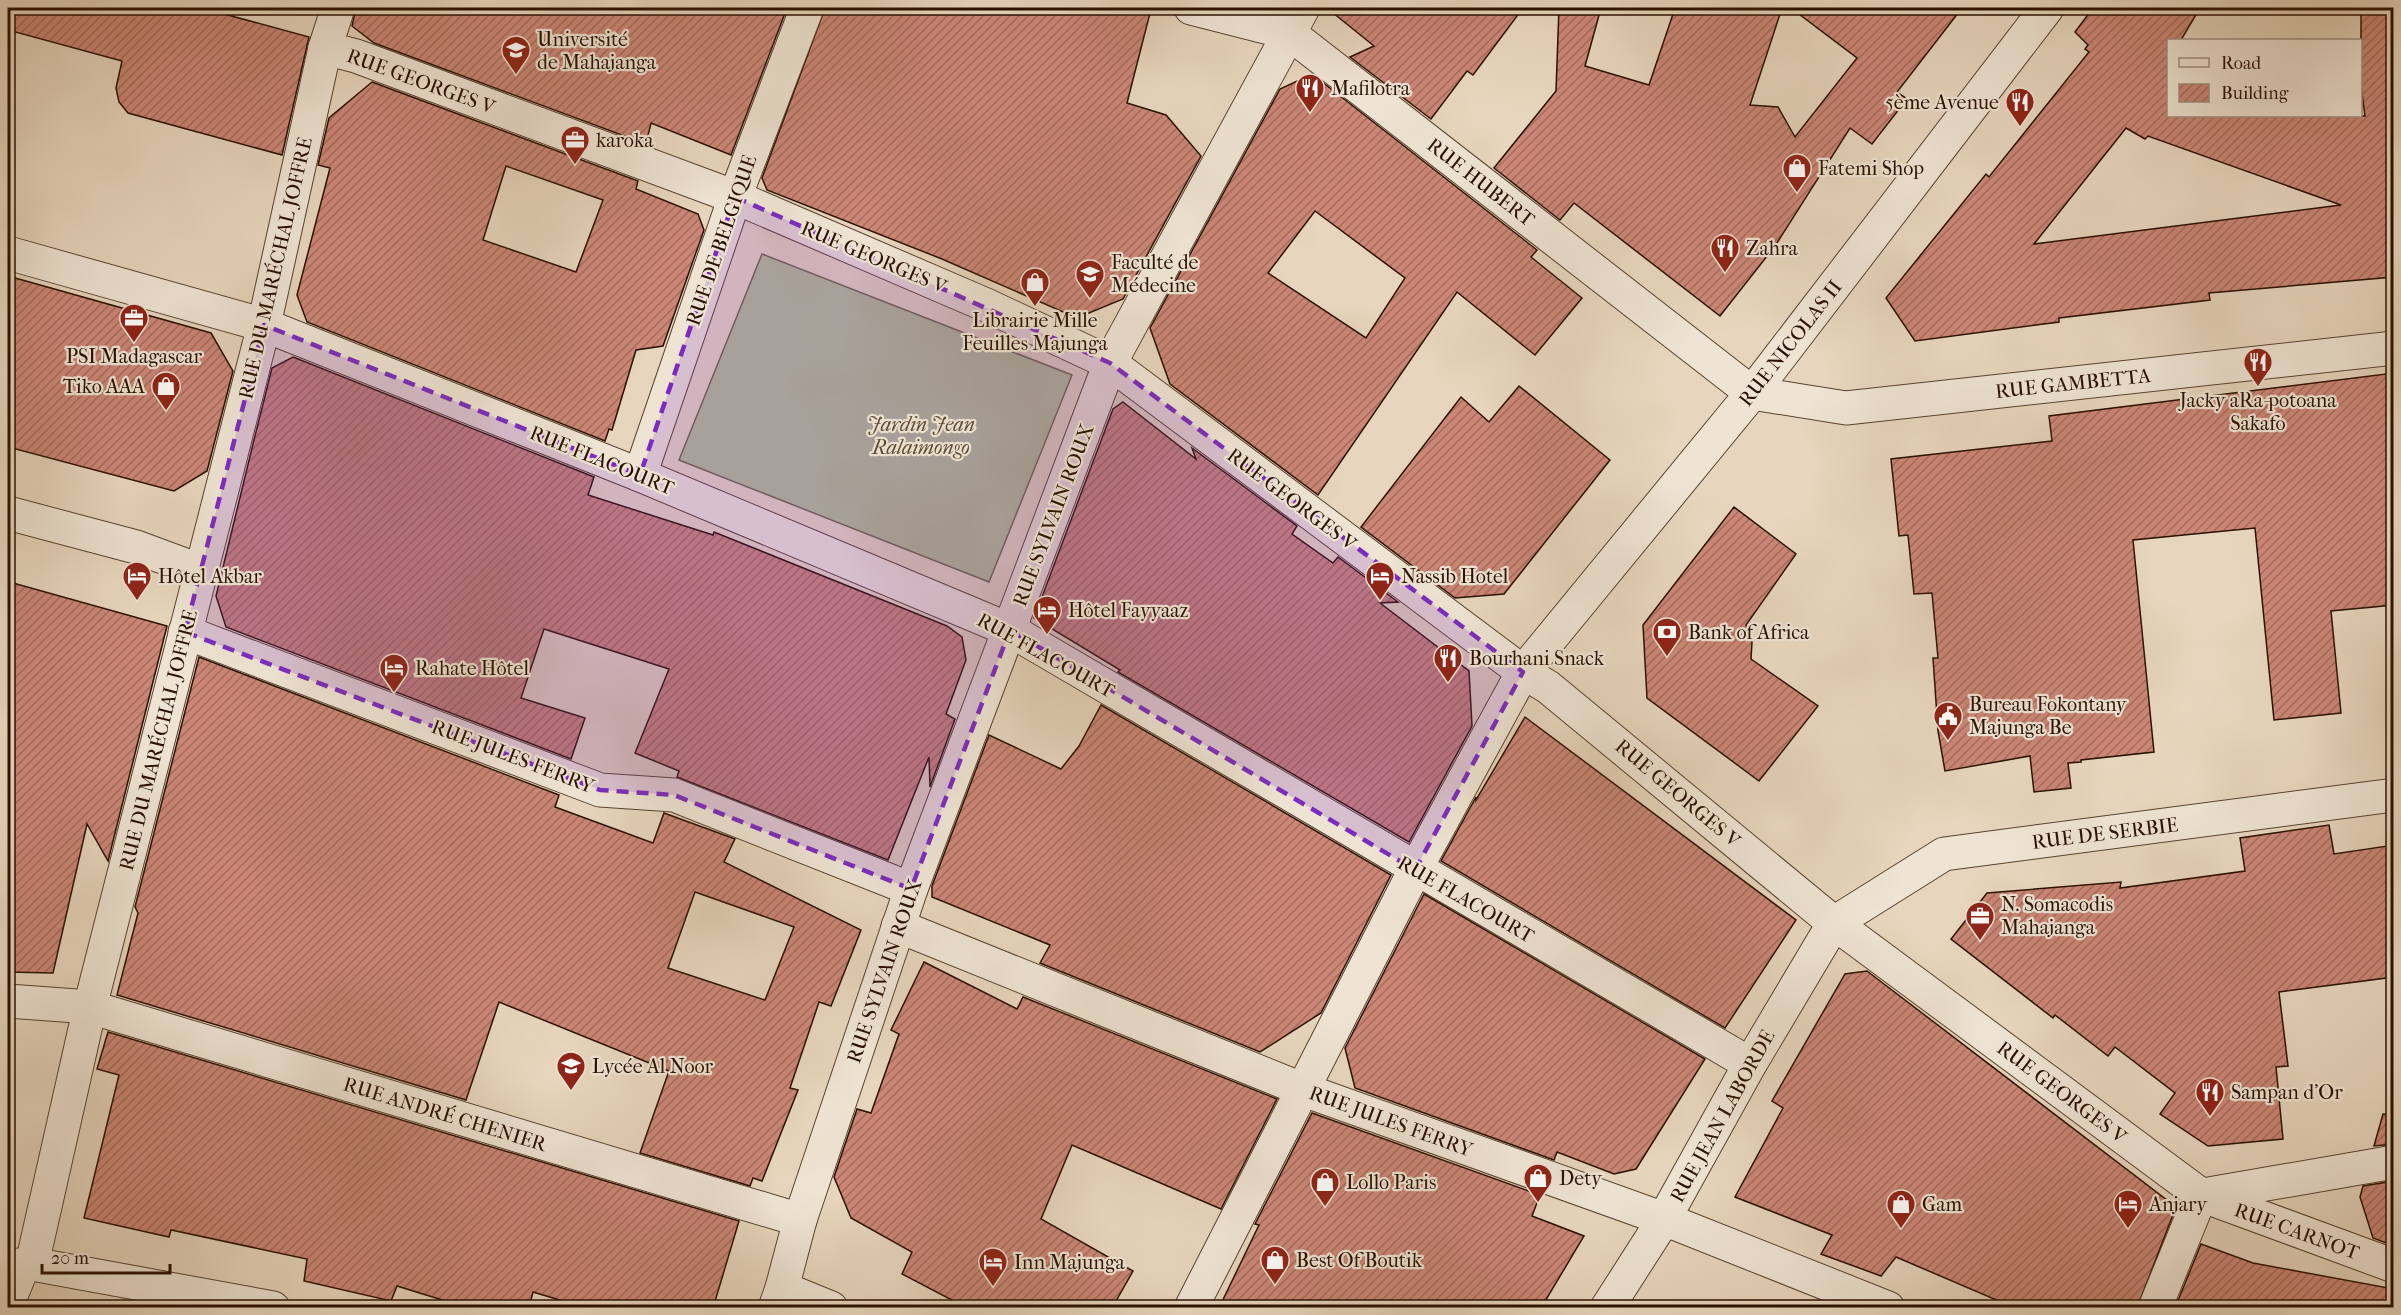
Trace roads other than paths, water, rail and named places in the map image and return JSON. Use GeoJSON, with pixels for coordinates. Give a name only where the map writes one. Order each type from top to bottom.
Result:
{"type":"FeatureCollection","features":[{"type":"Feature","properties":{"kind":"street","name":"RUE DU MARÉCHAL JOFFRE"},"geometry":{"type":"LineString","coordinates":[[20,1265],[90,1007],[264,325],[325,48],[338,8]]}},
{"type":"Feature","properties":{"kind":"street","name":"RUE DE BELGIQUE"},"geometry":{"type":"LineString","coordinates":[[640,475],[735,197],[807,8]]}},
{"type":"Feature","properties":{"kind":"street","name":"RUE HUBERT"},"geometry":{"type":"LineString","coordinates":[[1191,8],[1296,20],[1752,393]]}},
{"type":"Feature","properties":{"kind":"street","name":"RUE NICOLAS II"},"geometry":{"type":"LineString","coordinates":[[1191,1308],[1415,870],[1523,672],[1752,393],[2045,8]]}},
{"type":"Feature","properties":{"kind":"street","name":"RUE SYLVAIN ROUX"},"geometry":{"type":"LineString","coordinates":[[778,1298],[800,1220],[911,889],[1110,363],[1296,20]]}},
{"type":"Feature","properties":{"kind":"street","name":"RUE GEORGES V"},"geometry":{"type":"LineString","coordinates":[[325,48],[356,56],[735,197],[986,305],[1110,363],[1523,672],[1570,704],[1834,923],[2201,1195]]}},
{"type":"Feature","properties":{"kind":"street","name":"RUE FLACOURT"},"geometry":{"type":"LineString","coordinates":[[8,253],[264,325],[640,475],[1010,630],[1415,870],[1750,1064]]}},
{"type":"Feature","properties":{"kind":"street","name":"RUE GAMBETTA"},"geometry":{"type":"LineString","coordinates":[[1752,393],[1846,408],[2394,348]]}},
{"type":"Feature","properties":{"kind":"street"},"geometry":{"type":"LineString","coordinates":[[8,513],[136,547],[201,571]]}},
{"type":"Feature","properties":{"kind":"street","name":"RUE JULES FERRY"},"geometry":{"type":"LineString","coordinates":[[185,632],[600,790],[674,795],[911,889]]}},
{"type":"Feature","properties":{"kind":"street","name":"RUE DE SERBIE"},"geometry":{"type":"LineString","coordinates":[[1834,923],[1944,854],[2394,795]]}},
{"type":"Feature","properties":{"kind":"street","name":"RUE JEAN LABORDE"},"geometry":{"type":"LineString","coordinates":[[1607,1308],[1665,1218],[1750,1064],[1834,923]]}},
{"type":"Feature","properties":{"kind":"street","name":"RUE JULES FERRY"},"geometry":{"type":"LineString","coordinates":[[898,926],[1304,1090],[1665,1218],[1888,1308]]}},
{"type":"Feature","properties":{"kind":"street","name":"RUE ANDRÉ CHENIER"},"geometry":{"type":"LineString","coordinates":[[8,1001],[90,1007],[800,1220]]}},
{"type":"Feature","properties":{"kind":"street"},"geometry":{"type":"LineString","coordinates":[[2155,1308],[2201,1195],[2394,1162]]}},
{"type":"Feature","properties":{"kind":"street","name":"RUE CARNOT"},"geometry":{"type":"LineString","coordinates":[[2201,1195],[2394,1266]]}},
{"type":"Feature","properties":{"kind":"street"},"geometry":{"type":"LineString","coordinates":[[20,1265],[273,1308]]}},
{"type":"Feature","properties":{"kind":"street"},"geometry":{"type":"LineString","coordinates":[[778,1298],[831,1308]]}},
{"type":"Feature","properties":{"kind":"lane"},"geometry":{"type":"LineString","coordinates":[[14,1308],[20,1265]]}},
{"type":"Feature","properties":{"kind":"place","name":"Université de Mahajanga"},"geometry":{"type":"Point","coordinates":[516,76]}},
{"type":"Feature","properties":{"kind":"place","name":"Mafilotra"},"geometry":{"type":"Point","coordinates":[1310,114]}},
{"type":"Feature","properties":{"kind":"place","name":"5ème Avenue"},"geometry":{"type":"Point","coordinates":[2020,128]}},
{"type":"Feature","properties":{"kind":"place","name":"karoka"},"geometry":{"type":"Point","coordinates":[575,166]}},
{"type":"Feature","properties":{"kind":"place","name":"Fatemi Shop"},"geometry":{"type":"Point","coordinates":[1797,194]}},
{"type":"Feature","properties":{"kind":"place","name":"Zahra"},"geometry":{"type":"Point","coordinates":[1725,274]}},
{"type":"Feature","properties":{"kind":"place","name":"Faculté de Médecine"},"geometry":{"type":"Point","coordinates":[1090,300]}},
{"type":"Feature","properties":{"kind":"place","name":"Librairie Mille Feuilles Majunga"},"geometry":{"type":"Point","coordinates":[1035,308]}},
{"type":"Feature","properties":{"kind":"place","name":"PSI Madagascar"},"geometry":{"type":"Point","coordinates":[134,344]}},
{"type":"Feature","properties":{"kind":"place","name":"Jacky aRa-potoana Sakafo"},"geometry":{"type":"Point","coordinates":[2258,388]}},
{"type":"Feature","properties":{"kind":"place","name":"Tiko AAA"},"geometry":{"type":"Point","coordinates":[166,412]}},
{"type":"Feature","properties":{"kind":"place","name":"Hôtel Akbar"},"geometry":{"type":"Point","coordinates":[137,602]}},
{"type":"Feature","properties":{"kind":"place","name":"Nassib Hotel"},"geometry":{"type":"Point","coordinates":[1380,602]}},
{"type":"Feature","properties":{"kind":"place","name":"Hôtel Fayyaaz"},"geometry":{"type":"Point","coordinates":[1047,636]}},
{"type":"Feature","properties":{"kind":"place","name":"Bank of Africa"},"geometry":{"type":"Point","coordinates":[1667,658]}},
{"type":"Feature","properties":{"kind":"place","name":"Bourhani Snack"},"geometry":{"type":"Point","coordinates":[1448,684]}},
{"type":"Feature","properties":{"kind":"place","name":"Rahate Hôtel"},"geometry":{"type":"Point","coordinates":[394,694]}},
{"type":"Feature","properties":{"kind":"place","name":"Bureau Fokontany Majunga Be"},"geometry":{"type":"Point","coordinates":[1948,742]}},
{"type":"Feature","properties":{"kind":"place","name":"N. Somacodis Mahajanga"},"geometry":{"type":"Point","coordinates":[1980,942]}},
{"type":"Feature","properties":{"kind":"place","name":"Lycée Al Noor"},"geometry":{"type":"Point","coordinates":[571,1092]}},
{"type":"Feature","properties":{"kind":"place","name":"Sampan d'Or"},"geometry":{"type":"Point","coordinates":[2210,1118]}},
{"type":"Feature","properties":{"kind":"place","name":"Dety"},"geometry":{"type":"Point","coordinates":[1538,1204]}},
{"type":"Feature","properties":{"kind":"place","name":"Lollo Paris"},"geometry":{"type":"Point","coordinates":[1325,1208]}},
{"type":"Feature","properties":{"kind":"place","name":"Gam"},"geometry":{"type":"Point","coordinates":[1901,1230]}},
{"type":"Feature","properties":{"kind":"place","name":"Anjary"},"geometry":{"type":"Point","coordinates":[2128,1230]}},
{"type":"Feature","properties":{"kind":"place","name":"Best Of Boutik"},"geometry":{"type":"Point","coordinates":[1275,1286]}},
{"type":"Feature","properties":{"kind":"place","name":"Inn Majunga"},"geometry":{"type":"Point","coordinates":[993,1288]}},
{"type":"Feature","properties":{"kind":"park label","name":"Jardin Jean Ralaimongo"},"geometry":{"type":"Point","coordinates":[921,436]}}]}
